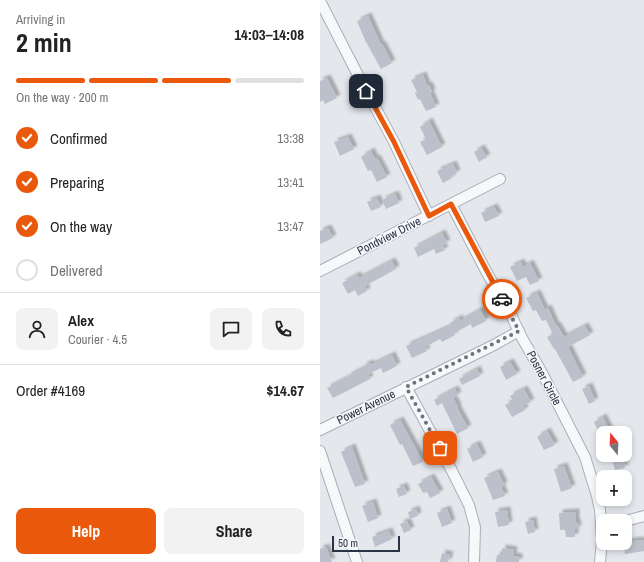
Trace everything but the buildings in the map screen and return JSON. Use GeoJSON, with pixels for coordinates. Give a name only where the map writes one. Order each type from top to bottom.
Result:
{"type":"FeatureCollection","features":[{"type":"Feature","properties":{"kind":"street"},"geometry":{"type":"LineString","coordinates":[[320,1],[394,142],[429,216]]}},
{"type":"Feature","properties":{"kind":"street","name":"Pondview Drive"},"geometry":{"type":"LineString","coordinates":[[320,271],[500,179]]}},
{"type":"Feature","properties":{"kind":"street","name":"Posner Circle"},"geometry":{"type":"LineString","coordinates":[[451,204],[541,371],[585,457],[600,514]]}},
{"type":"Feature","properties":{"kind":"street","name":"Power Avenue"},"geometry":{"type":"LineString","coordinates":[[320,430],[519,331]]}},
{"type":"Feature","properties":{"kind":"street"},"geometry":{"type":"LineString","coordinates":[[406,387],[469,505],[474,527],[474,562]]}},
{"type":"Feature","properties":{"kind":"street"},"geometry":{"type":"LineString","coordinates":[[320,451],[357,562]]}},
{"type":"Feature","properties":{"kind":"street"},"geometry":{"type":"LineString","coordinates":[[632,520],[644,516]]}},
{"type":"Feature","properties":{"kind":"street","name":"Posner Circle"},"geometry":{"type":"LineString","coordinates":[[600,562],[602,550]]}},
{"type":"Feature","properties":{"kind":"way so far"},"geometry":{"type":"LineString","coordinates":[[440,448],[406,387],[519,331],[502,299]]}},
{"type":"Feature","properties":{"kind":"route"},"geometry":{"type":"LineString","coordinates":[[366,91],[394,142],[429,216],[451,204],[502,299]]}}]}
